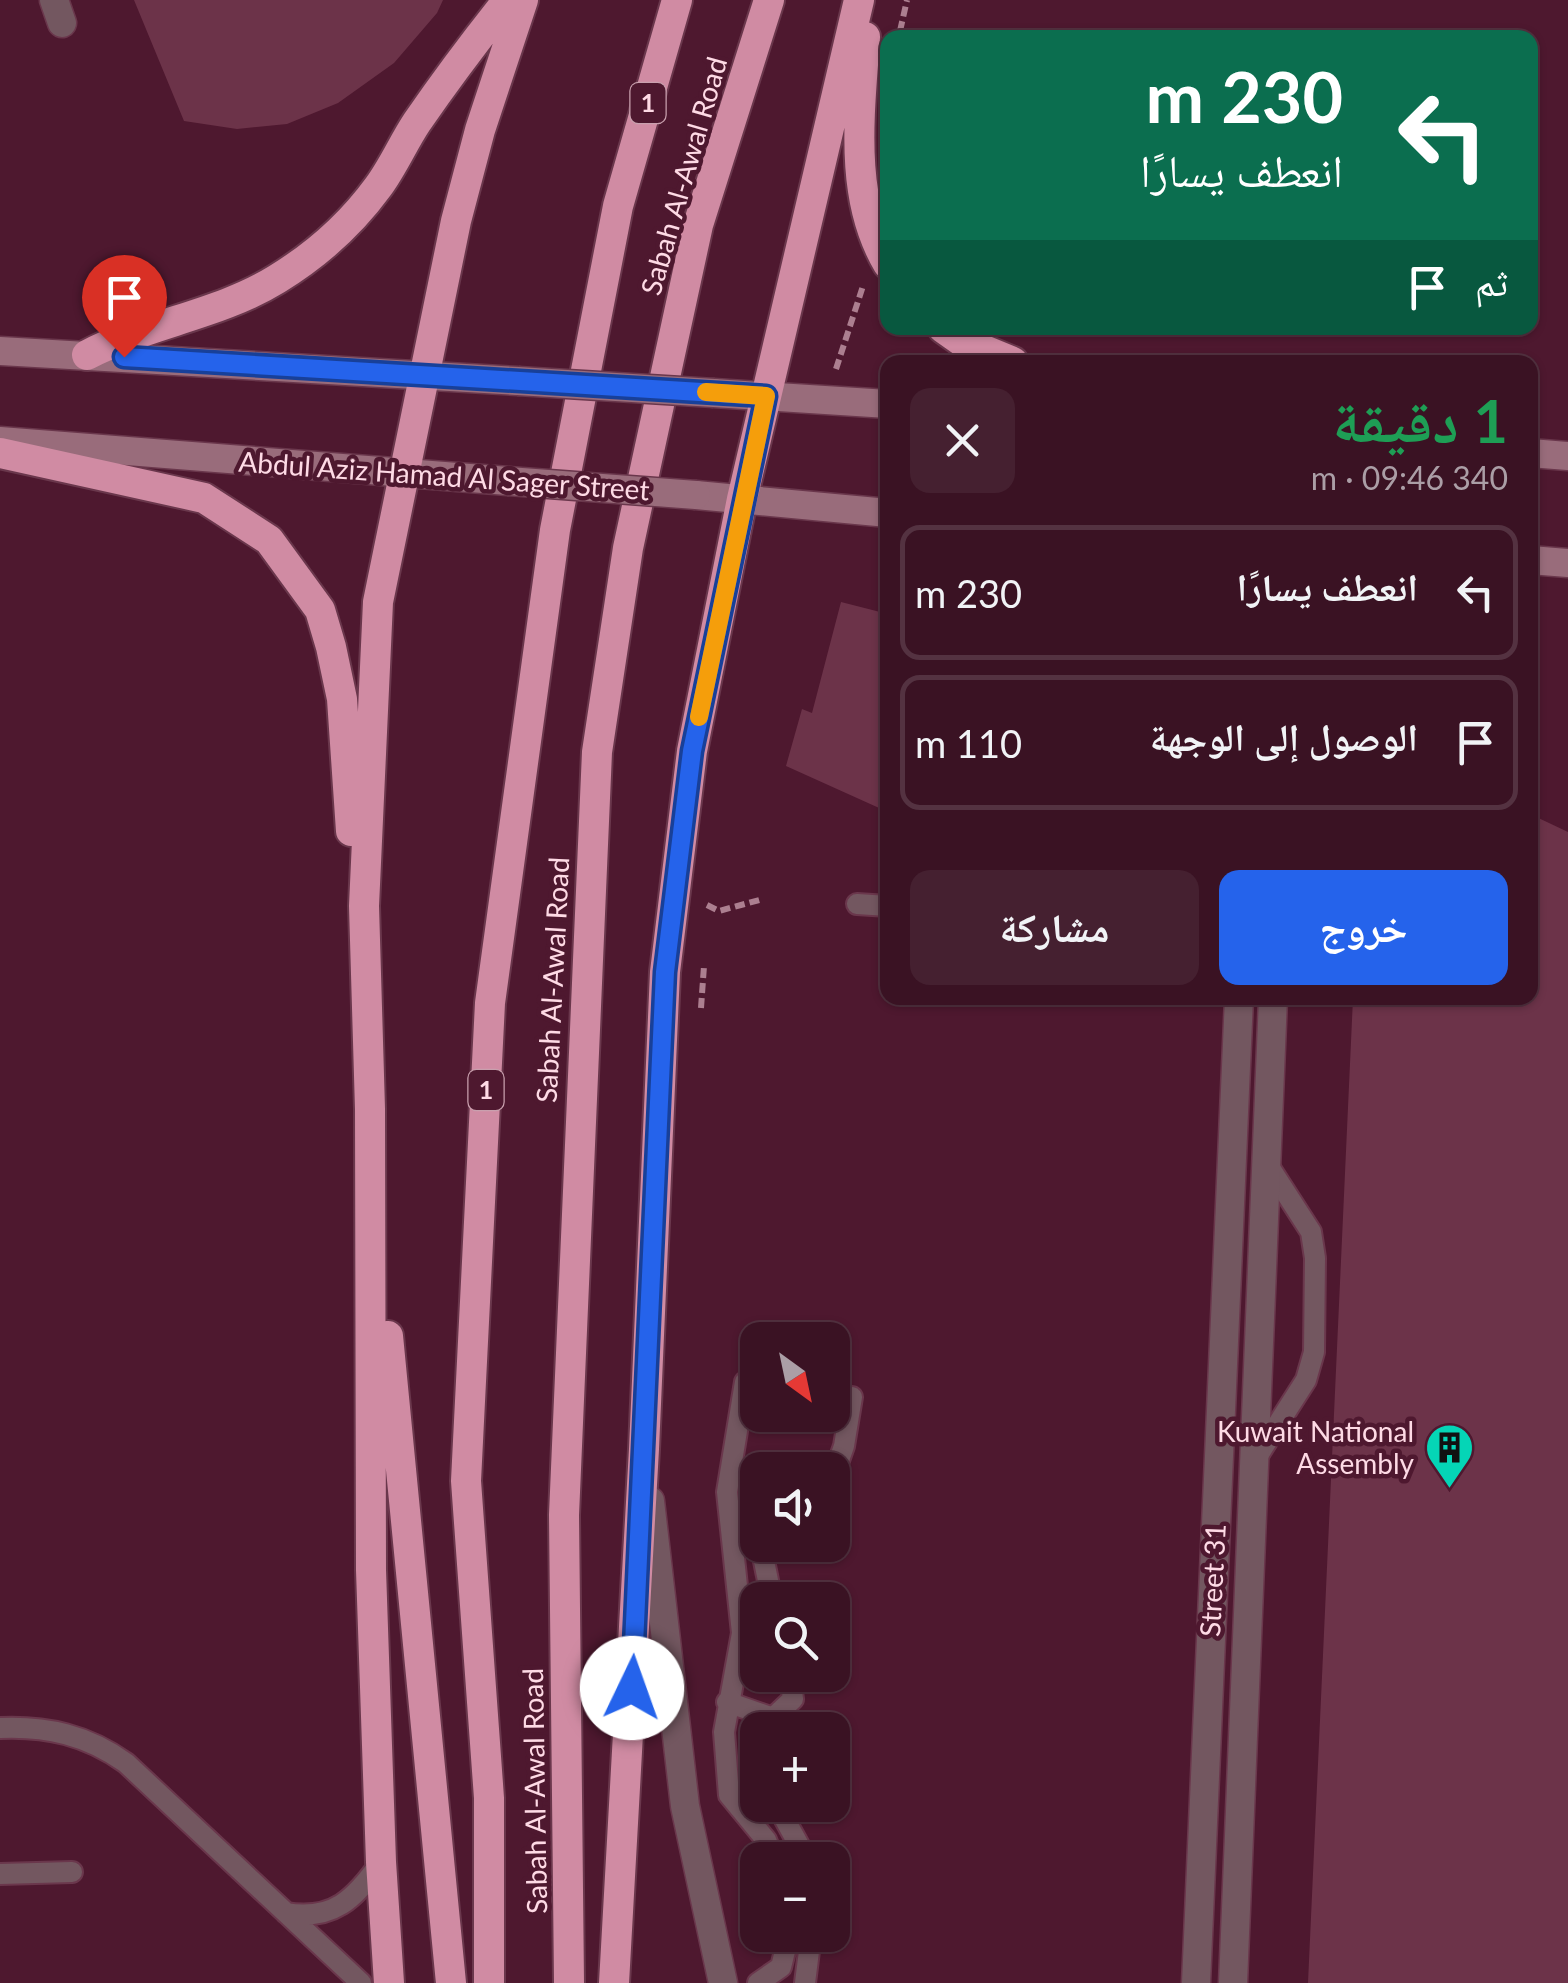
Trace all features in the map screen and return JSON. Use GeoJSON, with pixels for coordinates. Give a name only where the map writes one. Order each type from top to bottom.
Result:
{"type":"FeatureCollection","features":[{"type":"Feature","properties":{"kind":"highway"},"geometry":{"type":"LineString","coordinates":[[87,355],[148,328],[238,300],[277,280],[316,252],[346,226],[379,186],[414,126],[508,0]]}},
{"type":"Feature","properties":{"kind":"highway"},"geometry":{"type":"LineString","coordinates":[[389,1983],[371,1570],[370,1109],[364,906],[378,602],[456,220],[522,0]]}},
{"type":"Feature","properties":{"kind":"highway","name":"Sabah Al-Awal Road"},"geometry":{"type":"LineString","coordinates":[[489,1983],[489,1798],[466,1481],[490,1002],[555,530],[618,206],[676,0]]}},
{"type":"Feature","properties":{"kind":"highway","name":"Sabah Al-Awal Road"},"geometry":{"type":"LineString","coordinates":[[569,1983],[564,1514],[597,752],[628,548],[698,225],[770,0]]}},
{"type":"Feature","properties":{"kind":"highway"},"geometry":{"type":"LineString","coordinates":[[614,1983],[644,1449],[665,972],[692,751],[742,499],[859,0]]}},
{"type":"Feature","properties":{"kind":"highway"},"geometry":{"type":"LineString","coordinates":[[868,0],[860,180],[876,244],[876,271]]}},
{"type":"Feature","properties":{"kind":"highway"},"geometry":{"type":"LineString","coordinates":[[953,335],[996,355]]}},
{"type":"Feature","properties":{"kind":"highway"},"geometry":{"type":"LineString","coordinates":[[0,453],[204,498],[269,540],[320,610],[342,698],[367,996]]}},
{"type":"Feature","properties":{"kind":"highway"},"geometry":{"type":"LineString","coordinates":[[370,1109],[394,1412],[451,1983]]}},
{"type":"Feature","properties":{"kind":"main road"},"geometry":{"type":"LineString","coordinates":[[0,351],[880,403]]}},
{"type":"Feature","properties":{"kind":"main road","name":"Abdul Aziz Hamad Al Sager Street"},"geometry":{"type":"LineString","coordinates":[[0,441],[880,512]]}},
{"type":"Feature","properties":{"kind":"main road"},"geometry":{"type":"LineString","coordinates":[[1538,454],[1568,456]]}},
{"type":"Feature","properties":{"kind":"main road"},"geometry":{"type":"LineString","coordinates":[[1538,560],[1568,562]]}},
{"type":"Feature","properties":{"kind":"street","name":"Street 31"},"geometry":{"type":"LineString","coordinates":[[1196,1983],[1239,1005]]}},
{"type":"Feature","properties":{"kind":"street","name":"Street 31"},"geometry":{"type":"LineString","coordinates":[[1233,1983],[1273,1005]]}},
{"type":"Feature","properties":{"kind":"street"},"geometry":{"type":"LineString","coordinates":[[1229,1229],[1264,1230]]}},
{"type":"Feature","properties":{"kind":"street"},"geometry":{"type":"LineString","coordinates":[[644,1449],[685,1806],[723,1983]]}},
{"type":"Feature","properties":{"kind":"street"},"geometry":{"type":"LineString","coordinates":[[1206,1749],[1242,1750]]}},
{"type":"Feature","properties":{"kind":"lane"},"geometry":{"type":"LineString","coordinates":[[857,904],[880,905]]}},
{"type":"Feature","properties":{"kind":"lane"},"geometry":{"type":"LineString","coordinates":[[1254,1462],[1306,1380],[1314,1352],[1315,1258],[1311,1232],[1266,1162]]}},
{"type":"Feature","properties":{"kind":"lane"},"geometry":{"type":"LineString","coordinates":[[740,1413],[727,1492],[742,1582]]}},
{"type":"Feature","properties":{"kind":"lane"},"geometry":{"type":"LineString","coordinates":[[740,1662],[727,1702],[724,1732],[729,1796],[767,1842]]}},
{"type":"Feature","properties":{"kind":"lane"},"geometry":{"type":"LineString","coordinates":[[727,1702],[747,1712]]}},
{"type":"Feature","properties":{"kind":"lane"},"geometry":{"type":"LineString","coordinates":[[0,1728],[52,1730],[101,1745],[126,1763],[362,1983]]}},
{"type":"Feature","properties":{"kind":"lane"},"geometry":{"type":"LineString","coordinates":[[284,1912],[307,1916],[331,1912],[362,1890],[381,1862]]}},
{"type":"Feature","properties":{"kind":"lane"},"geometry":{"type":"LineString","coordinates":[[0,1874],[72,1872]]}},
{"type":"Feature","properties":{"kind":"lane"},"geometry":{"type":"LineString","coordinates":[[758,1983],[782,1967],[785,1952]]}},
{"type":"Feature","properties":{"kind":"lane"},"geometry":{"type":"LineString","coordinates":[[805,1983],[809,1952]]}},
{"type":"Feature","properties":{"kind":"path"},"geometry":{"type":"LineString","coordinates":[[901,30],[907,0]]}},
{"type":"Feature","properties":{"kind":"path"},"geometry":{"type":"LineString","coordinates":[[826,399],[876,271]]}},
{"type":"Feature","properties":{"kind":"path"},"geometry":{"type":"LineString","coordinates":[[701,896],[707,906],[706,925]]}},
{"type":"Feature","properties":{"kind":"path"},"geometry":{"type":"LineString","coordinates":[[707,906],[719,910],[763,900]]}},
{"type":"Feature","properties":{"kind":"path"},"geometry":{"type":"LineString","coordinates":[[700,1024],[704,964]]}},
{"type":"Feature","properties":{"kind":"building"},"geometry":{"type":"Polygon","coordinates":[[[134,0],[443,0],[437,13],[394,63],[338,103],[287,124],[237,129],[184,121],[134,0]]]}},
{"type":"Feature","properties":{"kind":"building"},"geometry":{"type":"Polygon","coordinates":[[[841,602],[880,612],[880,808],[786,766],[802,709],[812,713],[841,602]]]}},
{"type":"Feature","properties":{"kind":"building","name":"Kuwait National Assembly"},"geometry":{"type":"Polygon","coordinates":[[[1538,818],[1568,832],[1568,1983],[1308,1983],[1353,1005],[1538,1005],[1538,818]]]}},
{"type":"Feature","properties":{"kind":"slow traffic"},"geometry":{"type":"LineString","coordinates":[[699,717],[766,396],[706,392]]}},
{"type":"Feature","properties":{"kind":"place","name":"Kuwait National Assembly"},"geometry":{"type":"Point","coordinates":[1449,1490]}},
{"type":"Feature","properties":{"kind":"route"},"geometry":{"type":"LineString","coordinates":[[124,357],[766,396],[692,751],[665,972],[632,1688]]}}]}
